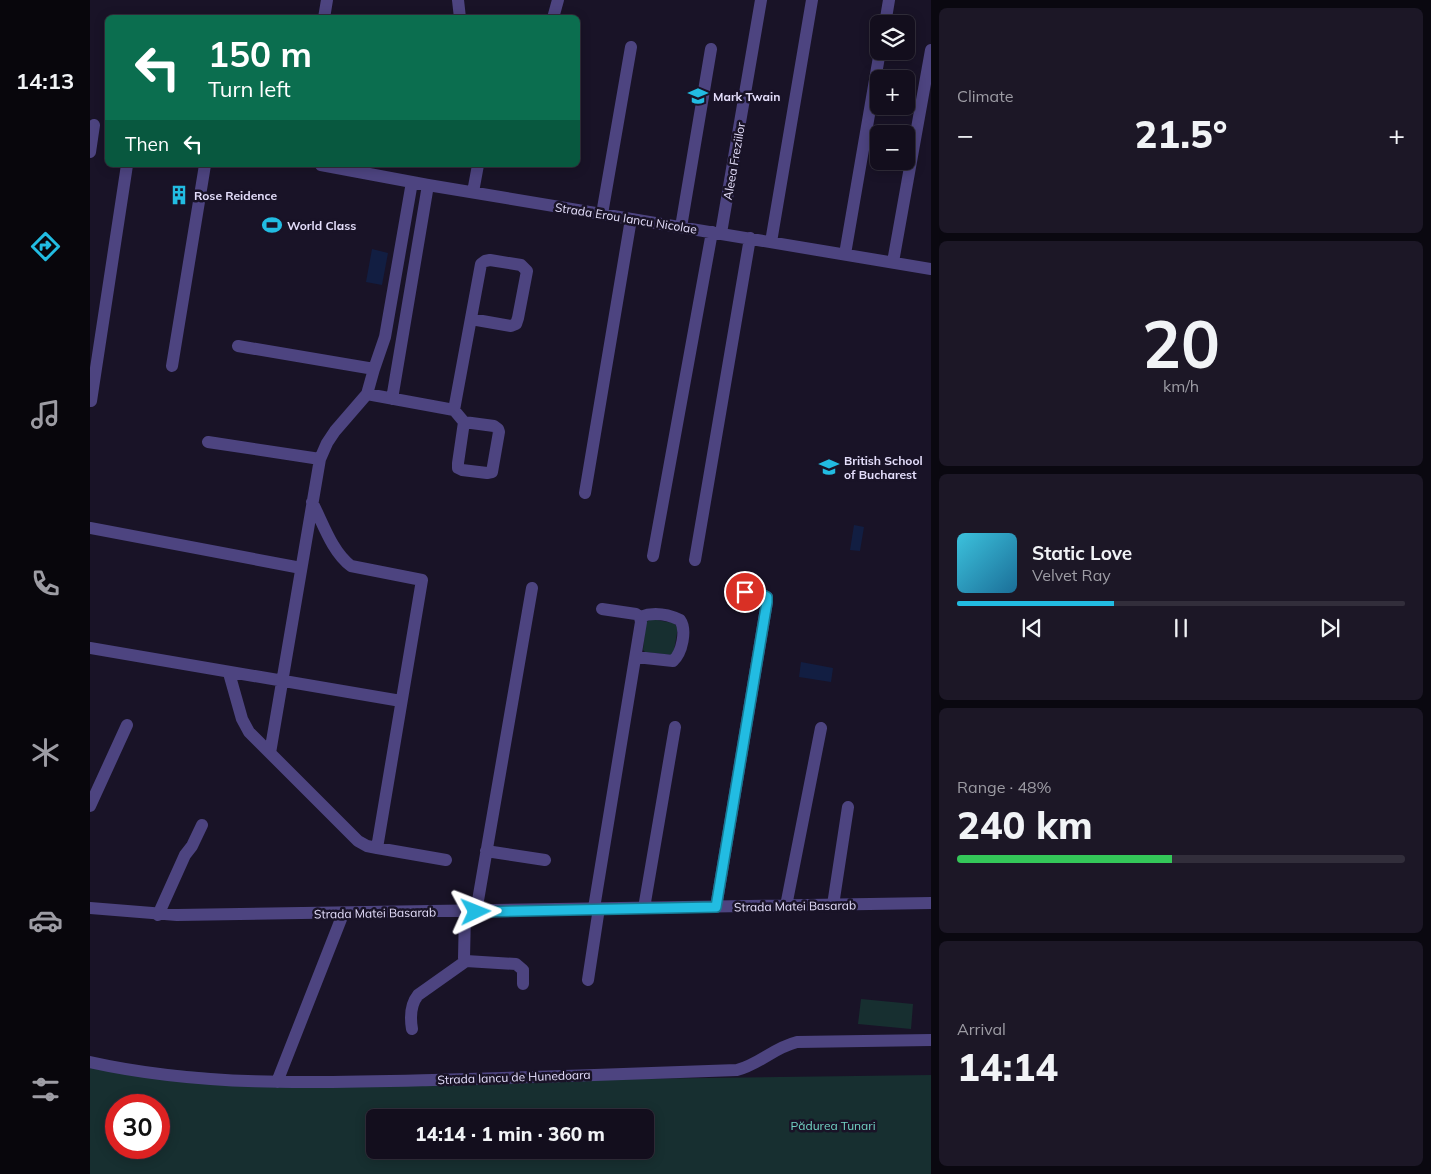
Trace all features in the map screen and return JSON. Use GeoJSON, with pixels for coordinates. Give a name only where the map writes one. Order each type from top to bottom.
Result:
{"type":"FeatureCollection","features":[{"type":"Feature","properties":{"kind":"street"},"geometry":{"type":"LineString","coordinates":[[324,15],[327,0]]}},
{"type":"Feature","properties":{"kind":"street"},"geometry":{"type":"LineString","coordinates":[[458,0],[460,15]]}},
{"type":"Feature","properties":{"kind":"street"},"geometry":{"type":"LineString","coordinates":[[554,15],[558,0]]}},
{"type":"Feature","properties":{"kind":"street","name":"Aleea Freziilor"},"geometry":{"type":"LineString","coordinates":[[653,556],[761,0]]}},
{"type":"Feature","properties":{"kind":"street"},"geometry":{"type":"LineString","coordinates":[[771,242],[812,0]]}},
{"type":"Feature","properties":{"kind":"street"},"geometry":{"type":"LineString","coordinates":[[886,15],[889,0]]}},
{"type":"Feature","properties":{"kind":"street"},"geometry":{"type":"LineString","coordinates":[[602,214],[631,47]]}},
{"type":"Feature","properties":{"kind":"street"},"geometry":{"type":"LineString","coordinates":[[681,227],[711,49]]}},
{"type":"Feature","properties":{"kind":"street"},"geometry":{"type":"LineString","coordinates":[[893,262],[931,50]]}},
{"type":"Feature","properties":{"kind":"street"},"geometry":{"type":"LineString","coordinates":[[845,254],[878,60]]}},
{"type":"Feature","properties":{"kind":"street"},"geometry":{"type":"LineString","coordinates":[[90,152],[92,125],[105,127]]}},
{"type":"Feature","properties":{"kind":"street"},"geometry":{"type":"LineString","coordinates":[[91,401],[127,167]]}},
{"type":"Feature","properties":{"kind":"street"},"geometry":{"type":"LineString","coordinates":[[172,366],[205,167]]}},
{"type":"Feature","properties":{"kind":"street","name":"Strada Erou Iancu Nicolae"},"geometry":{"type":"LineString","coordinates":[[332,167],[931,269]]}},
{"type":"Feature","properties":{"kind":"street"},"geometry":{"type":"LineString","coordinates":[[473,192],[478,167]]}},
{"type":"Feature","properties":{"kind":"street"},"geometry":{"type":"LineString","coordinates":[[270,753],[320,459],[327,443],[368,394],[385,337],[412,182]]}},
{"type":"Feature","properties":{"kind":"street"},"geometry":{"type":"LineString","coordinates":[[392,399],[428,184]]}},
{"type":"Feature","properties":{"kind":"street"},"geometry":{"type":"LineString","coordinates":[[585,493],[631,219]]}},
{"type":"Feature","properties":{"kind":"street"},"geometry":{"type":"LineString","coordinates":[[695,560],[750,238]]}},
{"type":"Feature","properties":{"kind":"street"},"geometry":{"type":"LineString","coordinates":[[454,410],[481,264],[490,260],[521,265],[527,271],[516,324],[511,326],[471,319]]}},
{"type":"Feature","properties":{"kind":"street"},"geometry":{"type":"LineString","coordinates":[[238,346],[374,370]]}},
{"type":"Feature","properties":{"kind":"street"},"geometry":{"type":"LineString","coordinates":[[368,394],[454,410],[464,422],[494,426],[499,432],[492,472],[487,473],[458,468],[464,422]]}},
{"type":"Feature","properties":{"kind":"street"},"geometry":{"type":"LineString","coordinates":[[208,442],[320,459]]}},
{"type":"Feature","properties":{"kind":"street"},"geometry":{"type":"LineString","coordinates":[[312,502],[344,561],[352,566],[422,580],[377,848]]}},
{"type":"Feature","properties":{"kind":"street"},"geometry":{"type":"LineString","coordinates":[[90,528],[301,568]]}},
{"type":"Feature","properties":{"kind":"street"},"geometry":{"type":"LineString","coordinates":[[466,961],[464,958],[471,912],[486,851],[532,588]]}},
{"type":"Feature","properties":{"kind":"street"},"geometry":{"type":"LineString","coordinates":[[716,907],[767,602],[767,597],[765,596],[745,592]]}},
{"type":"Feature","properties":{"kind":"street"},"geometry":{"type":"LineString","coordinates":[[588,980],[596,908],[642,622],[636,614],[602,609]]}},
{"type":"Feature","properties":{"kind":"street"},"geometry":{"type":"LineString","coordinates":[[636,657],[673,661],[678,657],[682,639],[683,628],[680,620],[663,615],[648,614],[640,617]]}},
{"type":"Feature","properties":{"kind":"street"},"geometry":{"type":"LineString","coordinates":[[90,648],[401,701]]}},
{"type":"Feature","properties":{"kind":"street"},"geometry":{"type":"LineString","coordinates":[[229,673],[242,719],[249,732],[358,841],[367,846],[446,860]]}},
{"type":"Feature","properties":{"kind":"street"},"geometry":{"type":"LineString","coordinates":[[90,806],[127,725]]}},
{"type":"Feature","properties":{"kind":"street"},"geometry":{"type":"LineString","coordinates":[[644,908],[675,728]]}},
{"type":"Feature","properties":{"kind":"street"},"geometry":{"type":"LineString","coordinates":[[786,906],[821,728]]}},
{"type":"Feature","properties":{"kind":"street"},"geometry":{"type":"LineString","coordinates":[[832,905],[848,807]]}},
{"type":"Feature","properties":{"kind":"street"},"geometry":{"type":"LineString","coordinates":[[158,915],[185,855],[192,846],[202,825]]}},
{"type":"Feature","properties":{"kind":"street"},"geometry":{"type":"LineString","coordinates":[[486,851],[545,860]]}},
{"type":"Feature","properties":{"kind":"street","name":"Strada Matei Basarab"},"geometry":{"type":"LineString","coordinates":[[90,908],[158,915],[343,914],[931,903]]}},
{"type":"Feature","properties":{"kind":"street"},"geometry":{"type":"LineString","coordinates":[[278,1082],[343,914]]}},
{"type":"Feature","properties":{"kind":"street"},"geometry":{"type":"LineString","coordinates":[[412,1029],[410,1017],[414,1001],[418,995],[466,961],[516,964],[523,970],[523,984]]}},
{"type":"Feature","properties":{"kind":"street","name":"Strada Iancu de Hunedoara"},"geometry":{"type":"LineString","coordinates":[[90,1062],[216,1079],[315,1083],[736,1070],[754,1065],[784,1045],[797,1042],[931,1040]]}},
{"type":"Feature","properties":{"kind":"green space"},"geometry":{"type":"Polygon","coordinates":[[[652,619],[673,623],[678,627],[672,655],[645,652],[643,650],[646,622],[652,619]]]}},
{"type":"Feature","properties":{"kind":"green space"},"geometry":{"type":"Polygon","coordinates":[[[861,999],[913,1004],[911,1029],[858,1024],[861,999]]]}},
{"type":"Feature","properties":{"kind":"green space","name":"Pădurea Tunari"},"geometry":{"type":"Polygon","coordinates":[[[90,1062],[315,1083],[931,1075],[931,1174],[90,1174],[90,1062]]]}},
{"type":"Feature","properties":{"kind":"water"},"geometry":{"type":"Polygon","coordinates":[[[372,249],[388,253],[382,285],[366,282],[372,249]]]}},
{"type":"Feature","properties":{"kind":"water"},"geometry":{"type":"Polygon","coordinates":[[[854,525],[864,527],[860,551],[850,550],[854,525]]]}},
{"type":"Feature","properties":{"kind":"water"},"geometry":{"type":"Polygon","coordinates":[[[801,662],[833,668],[831,682],[799,677],[801,662]]]}},
{"type":"Feature","properties":{"kind":"place","name":"Mark Twain"},"geometry":{"type":"Point","coordinates":[698,96]}},
{"type":"Feature","properties":{"kind":"place","name":"Rose Reidence"},"geometry":{"type":"Point","coordinates":[179,195]}},
{"type":"Feature","properties":{"kind":"place","name":"World Class"},"geometry":{"type":"Point","coordinates":[272,225]}},
{"type":"Feature","properties":{"kind":"place","name":"British School of Bucharest"},"geometry":{"type":"Point","coordinates":[829,467]}},
{"type":"Feature","properties":{"kind":"route"},"geometry":{"type":"LineString","coordinates":[[476,912],[594,908],[716,907],[767,602],[767,597],[765,596],[745,592]]}}]}
